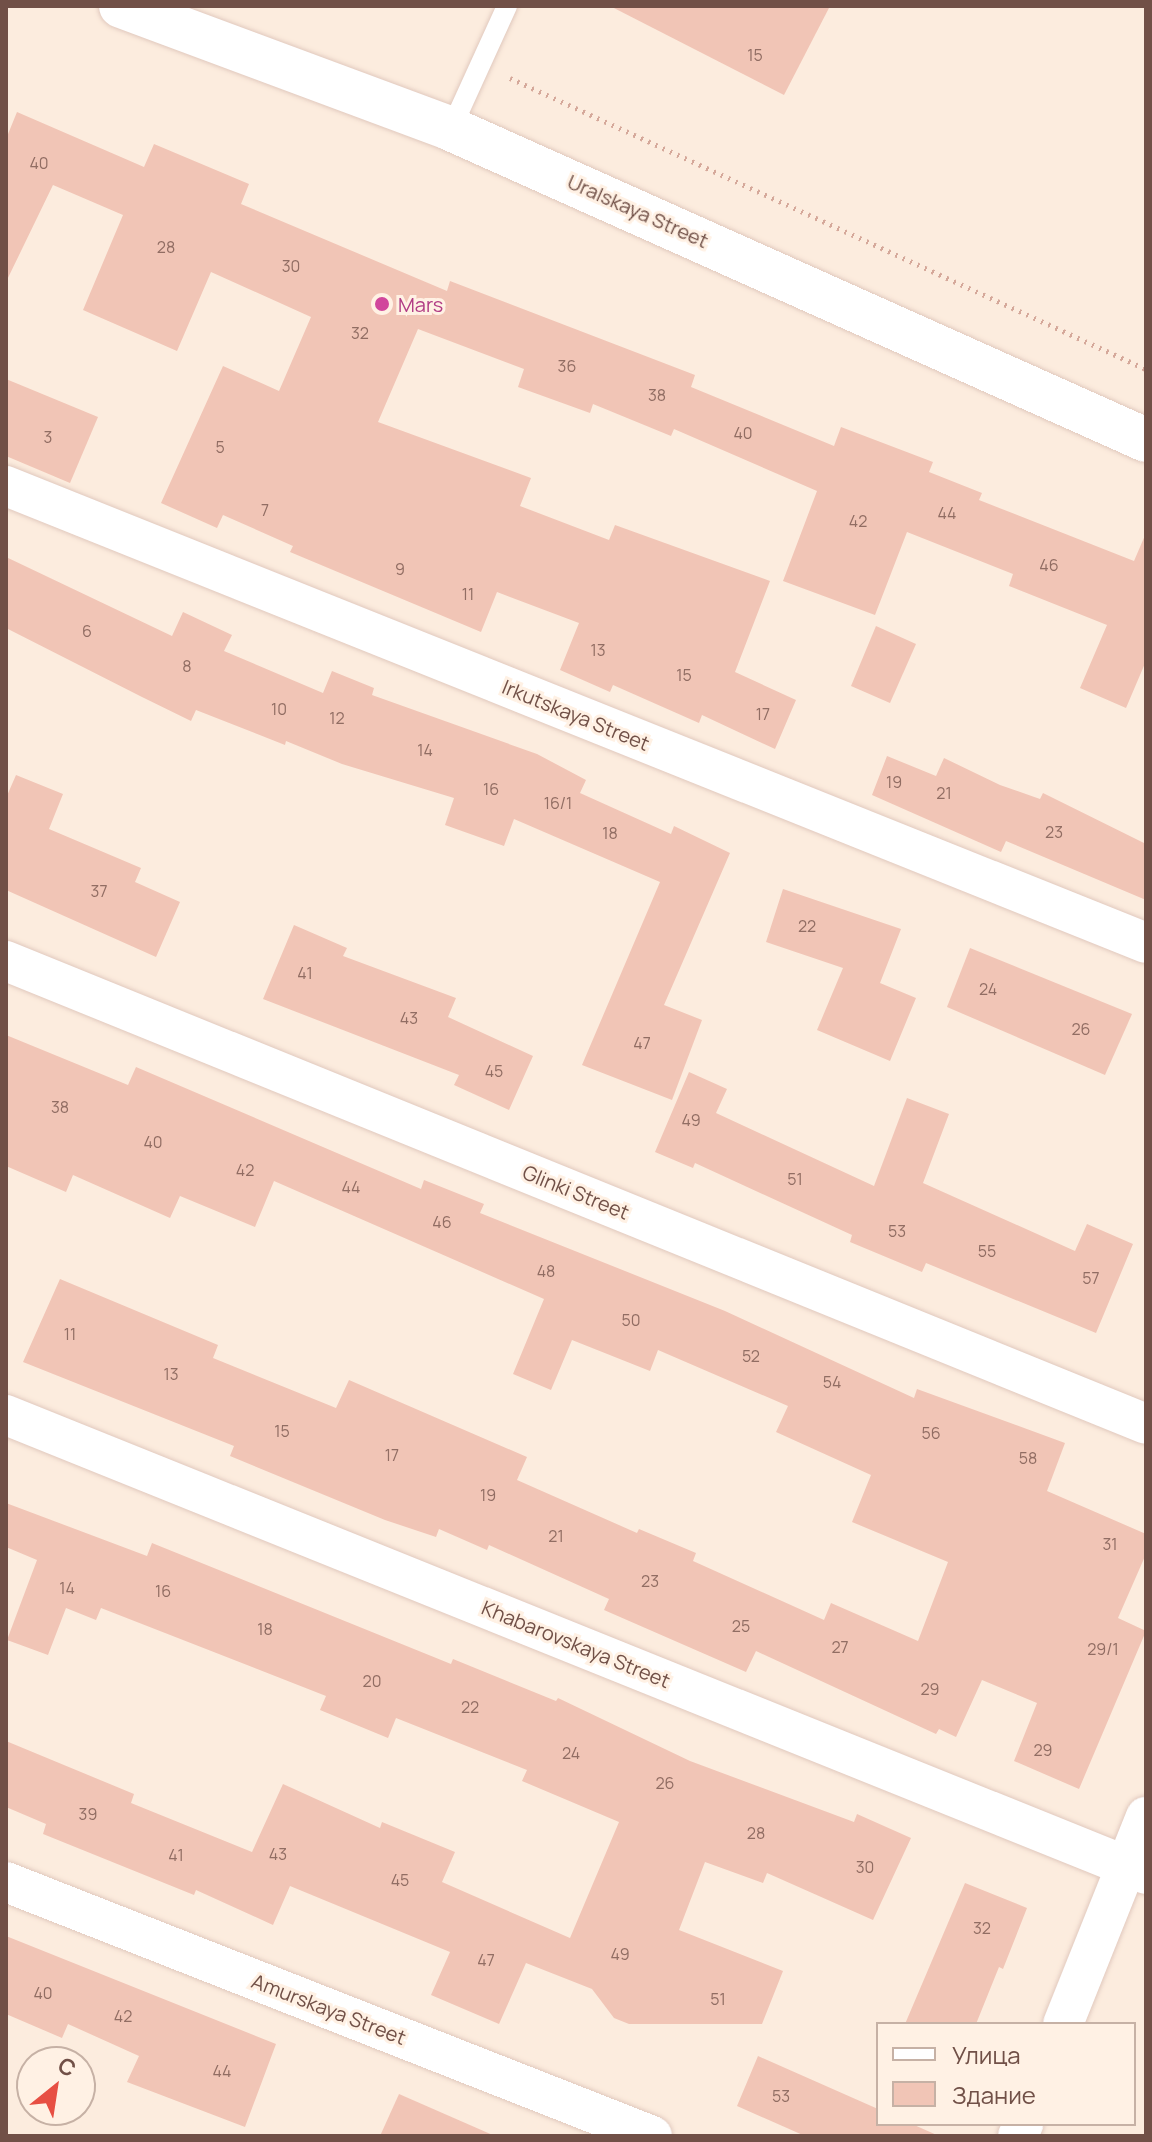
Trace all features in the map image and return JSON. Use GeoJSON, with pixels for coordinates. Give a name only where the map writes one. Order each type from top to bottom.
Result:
{"type":"FeatureCollection","features":[{"type":"Feature","properties":{"kind":"main road","name":"Uralskaya Street"},"geometry":{"type":"LineString","coordinates":[[121,6],[451,129],[1146,440]]}},
{"type":"Feature","properties":{"kind":"street","name":"Irkutskaya Street"},"geometry":{"type":"LineString","coordinates":[[6,486],[1146,943]]}},
{"type":"Feature","properties":{"kind":"street","name":"Glinki Street"},"geometry":{"type":"LineString","coordinates":[[6,961],[1146,1424]]}},
{"type":"Feature","properties":{"kind":"street","name":"Khabarovskaya Street"},"geometry":{"type":"LineString","coordinates":[[6,1415],[1136,1870]]}},
{"type":"Feature","properties":{"kind":"street"},"geometry":{"type":"LineString","coordinates":[[1064,2022],[1136,1870],[1146,1817]]}},
{"type":"Feature","properties":{"kind":"street","name":"Amurskaya Street"},"geometry":{"type":"LineString","coordinates":[[6,1882],[652,2136]]}},
{"type":"Feature","properties":{"kind":"lane"},"geometry":{"type":"LineString","coordinates":[[451,129],[507,6]]}},
{"type":"Feature","properties":{"kind":"path"},"geometry":{"type":"LineString","coordinates":[[480,64],[1146,369]]}},
{"type":"Feature","properties":{"kind":"building"},"geometry":{"type":"Polygon","coordinates":[[[610,6],[830,6],[784,95],[610,6]]]}},
{"type":"Feature","properties":{"kind":"building"},"geometry":{"type":"Polygon","coordinates":[[[17,112],[144,167],[154,144],[249,184],[241,204],[447,291],[450,281],[695,375],[691,387],[834,446],[841,427],[933,462],[929,472],[982,493],[979,500],[1134,561],[1146,533],[1146,661],[1126,708],[1080,688],[1107,625],[1009,586],[1013,574],[907,532],[875,615],[783,581],[817,491],[674,429],[671,436],[593,404],[590,413],[518,387],[524,369],[418,329],[378,422],[531,478],[520,506],[609,540],[615,525],[770,581],[735,672],[796,700],[775,749],[702,715],[699,723],[613,685],[610,692],[560,670],[579,623],[497,592],[481,632],[290,552],[293,546],[223,515],[217,528],[161,503],[223,366],[279,391],[311,317],[211,272],[177,351],[83,310],[123,215],[53,185],[6,282],[6,139],[17,112]]]}},
{"type":"Feature","properties":{"kind":"building"},"geometry":{"type":"Polygon","coordinates":[[[6,379],[98,417],[70,483],[6,456],[6,379]]]}},
{"type":"Feature","properties":{"kind":"building"},"geometry":{"type":"Polygon","coordinates":[[[6,557],[172,636],[183,612],[232,635],[224,651],[323,693],[332,671],[374,688],[372,695],[537,754],[586,780],[580,793],[671,834],[674,826],[730,853],[664,1005],[702,1020],[672,1100],[582,1065],[660,882],[514,819],[504,846],[445,825],[454,798],[342,764],[286,741],[285,745],[196,710],[191,721],[142,697],[6,628],[6,557]]]}},
{"type":"Feature","properties":{"kind":"building"},"geometry":{"type":"Polygon","coordinates":[[[876,626],[916,644],[890,703],[851,686],[876,626]]]}},
{"type":"Feature","properties":{"kind":"building"},"geometry":{"type":"Polygon","coordinates":[[[887,756],[936,776],[944,758],[1000,785],[1040,799],[1043,793],[1146,844],[1146,900],[1006,841],[1001,852],[872,795],[887,756]]]}},
{"type":"Feature","properties":{"kind":"building"},"geometry":{"type":"Polygon","coordinates":[[[16,775],[63,794],[49,829],[141,868],[135,882],[180,902],[156,957],[6,890],[6,798],[16,775]]]}},
{"type":"Feature","properties":{"kind":"building"},"geometry":{"type":"Polygon","coordinates":[[[783,889],[901,929],[880,983],[916,998],[890,1061],[817,1030],[843,968],[766,942],[783,889]]]}},
{"type":"Feature","properties":{"kind":"building"},"geometry":{"type":"Polygon","coordinates":[[[294,925],[347,948],[343,956],[456,998],[448,1017],[533,1056],[509,1110],[454,1085],[459,1075],[263,999],[294,925]]]}},
{"type":"Feature","properties":{"kind":"building"},"geometry":{"type":"Polygon","coordinates":[[[970,948],[1132,1014],[1105,1075],[947,1007],[970,948]]]}},
{"type":"Feature","properties":{"kind":"building"},"geometry":{"type":"Polygon","coordinates":[[[6,1035],[128,1085],[136,1067],[421,1189],[424,1180],[484,1204],[480,1213],[725,1311],[914,1398],[917,1389],[1065,1443],[1047,1491],[1146,1534],[1146,1554],[1118,1618],[1146,1631],[1079,1789],[1014,1761],[1037,1703],[982,1680],[956,1737],[939,1729],[936,1734],[756,1651],[746,1672],[604,1610],[609,1599],[489,1545],[487,1550],[439,1529],[436,1537],[385,1520],[230,1456],[234,1446],[23,1362],[60,1279],[218,1345],[213,1358],[336,1408],[349,1380],[527,1457],[517,1480],[637,1533],[639,1529],[696,1553],[693,1561],[824,1620],[831,1603],[918,1641],[948,1562],[852,1522],[871,1475],[776,1432],[788,1406],[658,1350],[650,1371],[572,1340],[551,1390],[513,1374],[544,1299],[274,1181],[255,1227],[180,1196],[170,1218],[73,1175],[66,1192],[6,1166],[6,1035]]]}},
{"type":"Feature","properties":{"kind":"building"},"geometry":{"type":"Polygon","coordinates":[[[689,1072],[727,1089],[716,1113],[874,1186],[907,1098],[949,1114],[923,1183],[1075,1251],[1087,1224],[1133,1244],[1096,1333],[926,1263],[922,1272],[850,1242],[852,1235],[695,1163],[693,1168],[655,1152],[689,1072]]]}},
{"type":"Feature","properties":{"kind":"building"},"geometry":{"type":"Polygon","coordinates":[[[6,1503],[147,1556],[152,1543],[451,1664],[453,1659],[556,1701],[558,1698],[690,1761],[854,1822],[857,1814],[911,1838],[873,1920],[767,1873],[763,1883],[705,1862],[679,1930],[783,1971],[762,2024],[629,2024],[614,2018],[592,1989],[526,1963],[499,2024],[431,1995],[450,1952],[290,1886],[273,1925],[196,1890],[194,1895],[43,1834],[46,1824],[6,1807],[6,1741],[134,1794],[131,1803],[252,1852],[283,1784],[380,1828],[382,1822],[455,1852],[442,1882],[570,1938],[619,1822],[522,1781],[527,1770],[396,1718],[388,1738],[320,1710],[326,1696],[101,1608],[96,1620],[66,1608],[48,1655],[7,1640],[37,1560],[6,1547],[6,1503]]]}},
{"type":"Feature","properties":{"kind":"building"},"geometry":{"type":"Polygon","coordinates":[[[965,1883],[1027,1908],[1003,1969],[999,1967],[977,2022],[906,2022],[965,1883]]]}},
{"type":"Feature","properties":{"kind":"building"},"geometry":{"type":"Polygon","coordinates":[[[6,1936],[276,2044],[245,2127],[127,2082],[139,2056],[68,2024],[62,2038],[6,2014],[6,1936]]]}},
{"type":"Feature","properties":{"kind":"building"},"geometry":{"type":"Polygon","coordinates":[[[758,2056],[876,2108],[876,2126],[916,2126],[939,2136],[805,2136],[737,2106],[758,2056]]]}},
{"type":"Feature","properties":{"kind":"building"},"geometry":{"type":"Polygon","coordinates":[[[399,2094],[495,2136],[380,2136],[399,2094]]]}},
{"type":"Feature","properties":{"kind":"place","name":"Mars"},"geometry":{"type":"Point","coordinates":[382,304]}}]}
